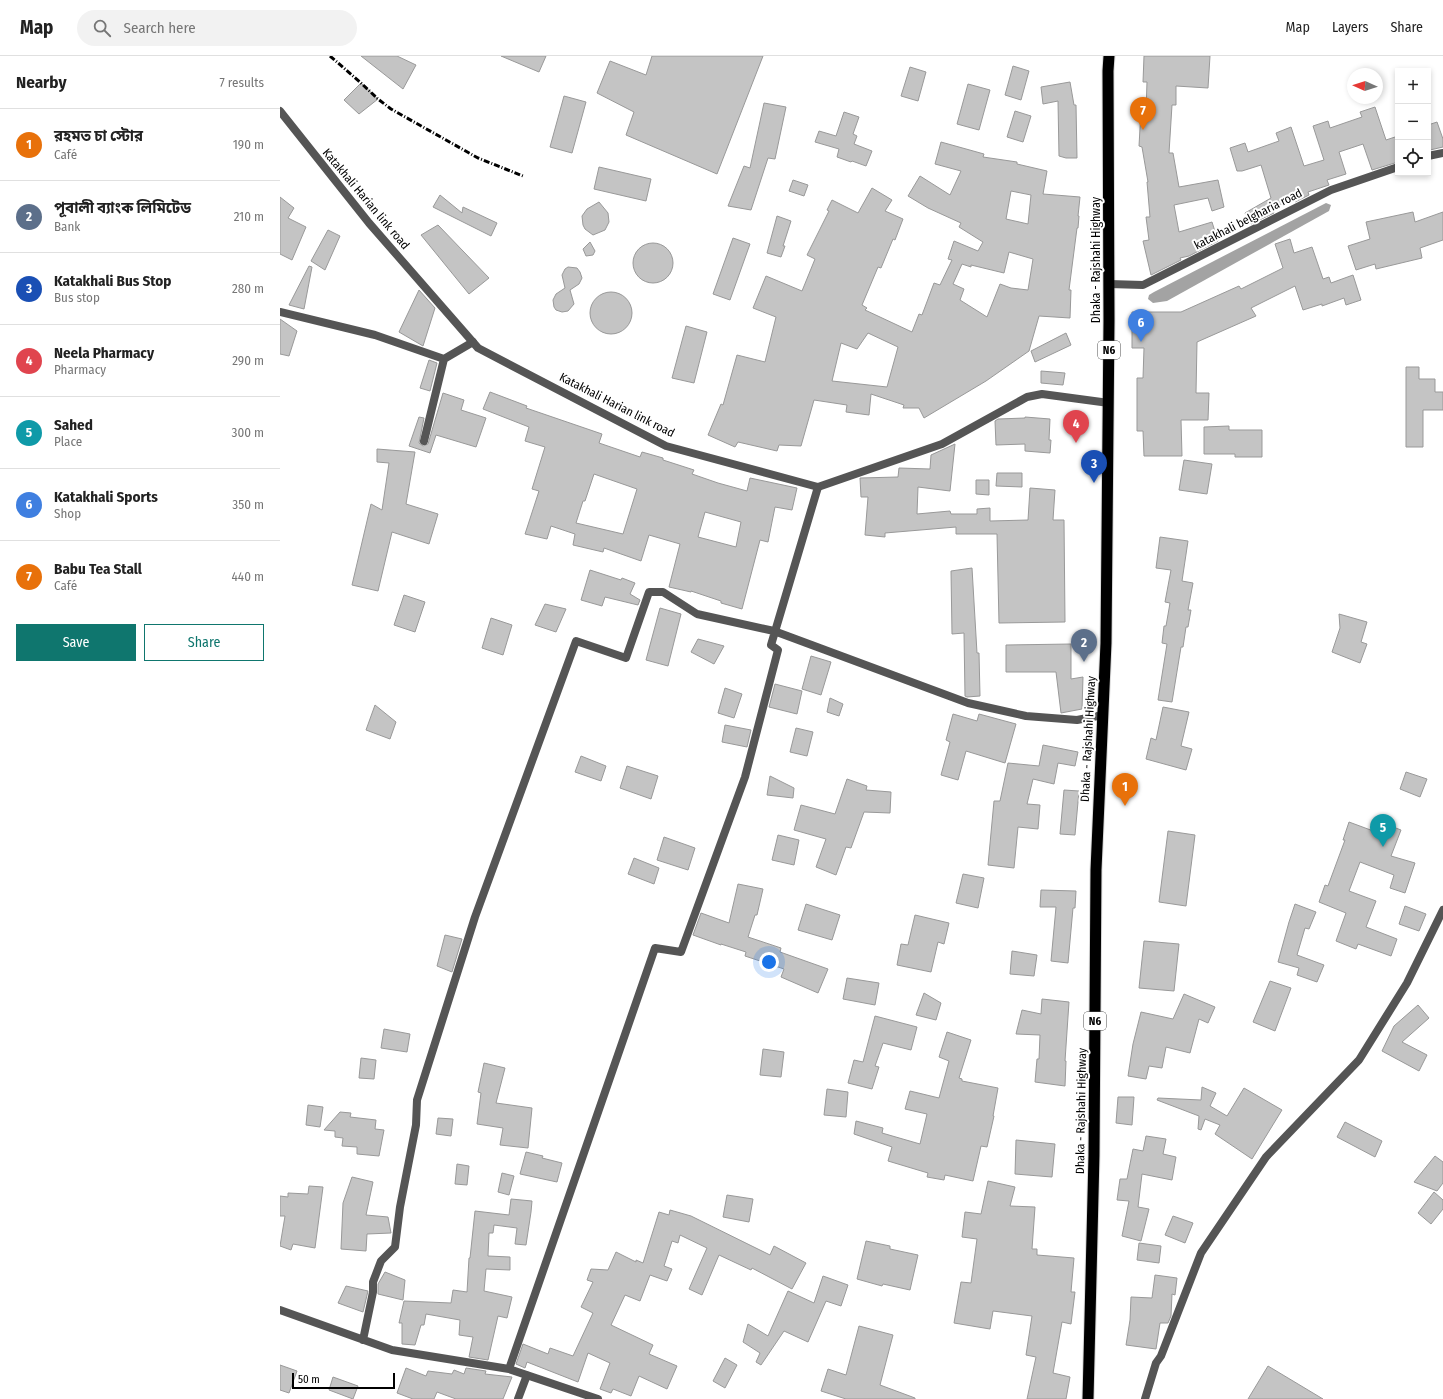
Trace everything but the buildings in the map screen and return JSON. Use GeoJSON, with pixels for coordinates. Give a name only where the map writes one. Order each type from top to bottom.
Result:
{"type":"FeatureCollection","features":[{"type":"Feature","properties":{"kind":"highway","name":"Dhaka - Rajshahi Highway"},"geometry":{"type":"LineString","coordinates":[[1088,1399],[1094,1155],[1096,870],[1106,643],[1109,402],[1109,56]]}},
{"type":"Feature","properties":{"kind":"street","name":"Katakhali Harian link road"},"geometry":{"type":"LineString","coordinates":[[280,111],[369,223],[478,348],[666,446],[818,487]]}},
{"type":"Feature","properties":{"kind":"street"},"geometry":{"type":"LineString","coordinates":[[1431,155],[1443,153]]}},
{"type":"Feature","properties":{"kind":"street","name":"katakhali belgharia road"},"geometry":{"type":"LineString","coordinates":[[1109,284],[1143,285],[1331,190],[1395,168]]}},
{"type":"Feature","properties":{"kind":"street"},"geometry":{"type":"LineString","coordinates":[[280,312],[375,335],[444,359]]}},
{"type":"Feature","properties":{"kind":"street"},"geometry":{"type":"LineString","coordinates":[[424,441],[444,359],[473,342]]}},
{"type":"Feature","properties":{"kind":"street"},"geometry":{"type":"LineString","coordinates":[[509,1369],[655,948],[681,952],[745,777],[778,650],[770,645],[818,487],[942,444],[1027,397],[1042,394],[1109,402]]}},
{"type":"Feature","properties":{"kind":"street"},"geometry":{"type":"LineString","coordinates":[[363,1340],[373,1292],[373,1282],[381,1261],[395,1247],[400,1207],[416,1125],[417,1100],[475,917],[576,641],[626,658],[649,592],[663,592],[697,614],[774,632],[968,703],[1026,716],[1077,720],[1102,715]]}},
{"type":"Feature","properties":{"kind":"street"},"geometry":{"type":"LineString","coordinates":[[1145,1399],[1156,1363],[1161,1356],[1201,1253],[1266,1157],[1359,1060],[1407,983],[1443,910]]}},
{"type":"Feature","properties":{"kind":"street"},"geometry":{"type":"LineString","coordinates":[[280,1310],[392,1350],[509,1369],[598,1399]]}},
{"type":"Feature","properties":{"kind":"street"},"geometry":{"type":"LineString","coordinates":[[518,1399],[527,1375]]}},
{"type":"Feature","properties":{"kind":"shaded area"},"geometry":{"type":"Polygon","coordinates":[[[1326,203],[1331,205],[1329,211],[1167,301],[1153,303],[1148,299],[1149,295],[1154,292],[1326,203]]]}},
{"type":"Feature","properties":{"kind":"railway"},"geometry":{"type":"LineString","coordinates":[[330,56],[391,109],[478,158],[523,176]]}},
{"type":"Feature","properties":{"kind":"place","name":"Babu Tea Stall"},"geometry":{"type":"Point","coordinates":[1143,130]}},
{"type":"Feature","properties":{"kind":"place","name":"Katakhali Sports"},"geometry":{"type":"Point","coordinates":[1141,342]}},
{"type":"Feature","properties":{"kind":"place","name":"Neela Pharmacy"},"geometry":{"type":"Point","coordinates":[1076,443]}},
{"type":"Feature","properties":{"kind":"place","name":"Katakhali Bus Stop"},"geometry":{"type":"Point","coordinates":[1094,483]}},
{"type":"Feature","properties":{"kind":"place","name":"পূবালী ব্যাংক লিমিটেড"},"geometry":{"type":"Point","coordinates":[1084,662]}},
{"type":"Feature","properties":{"kind":"place","name":"রহমত চা স্টোর"},"geometry":{"type":"Point","coordinates":[1125,806]}},
{"type":"Feature","properties":{"kind":"place","name":"Sahed"},"geometry":{"type":"Point","coordinates":[1383,847]}}]}
